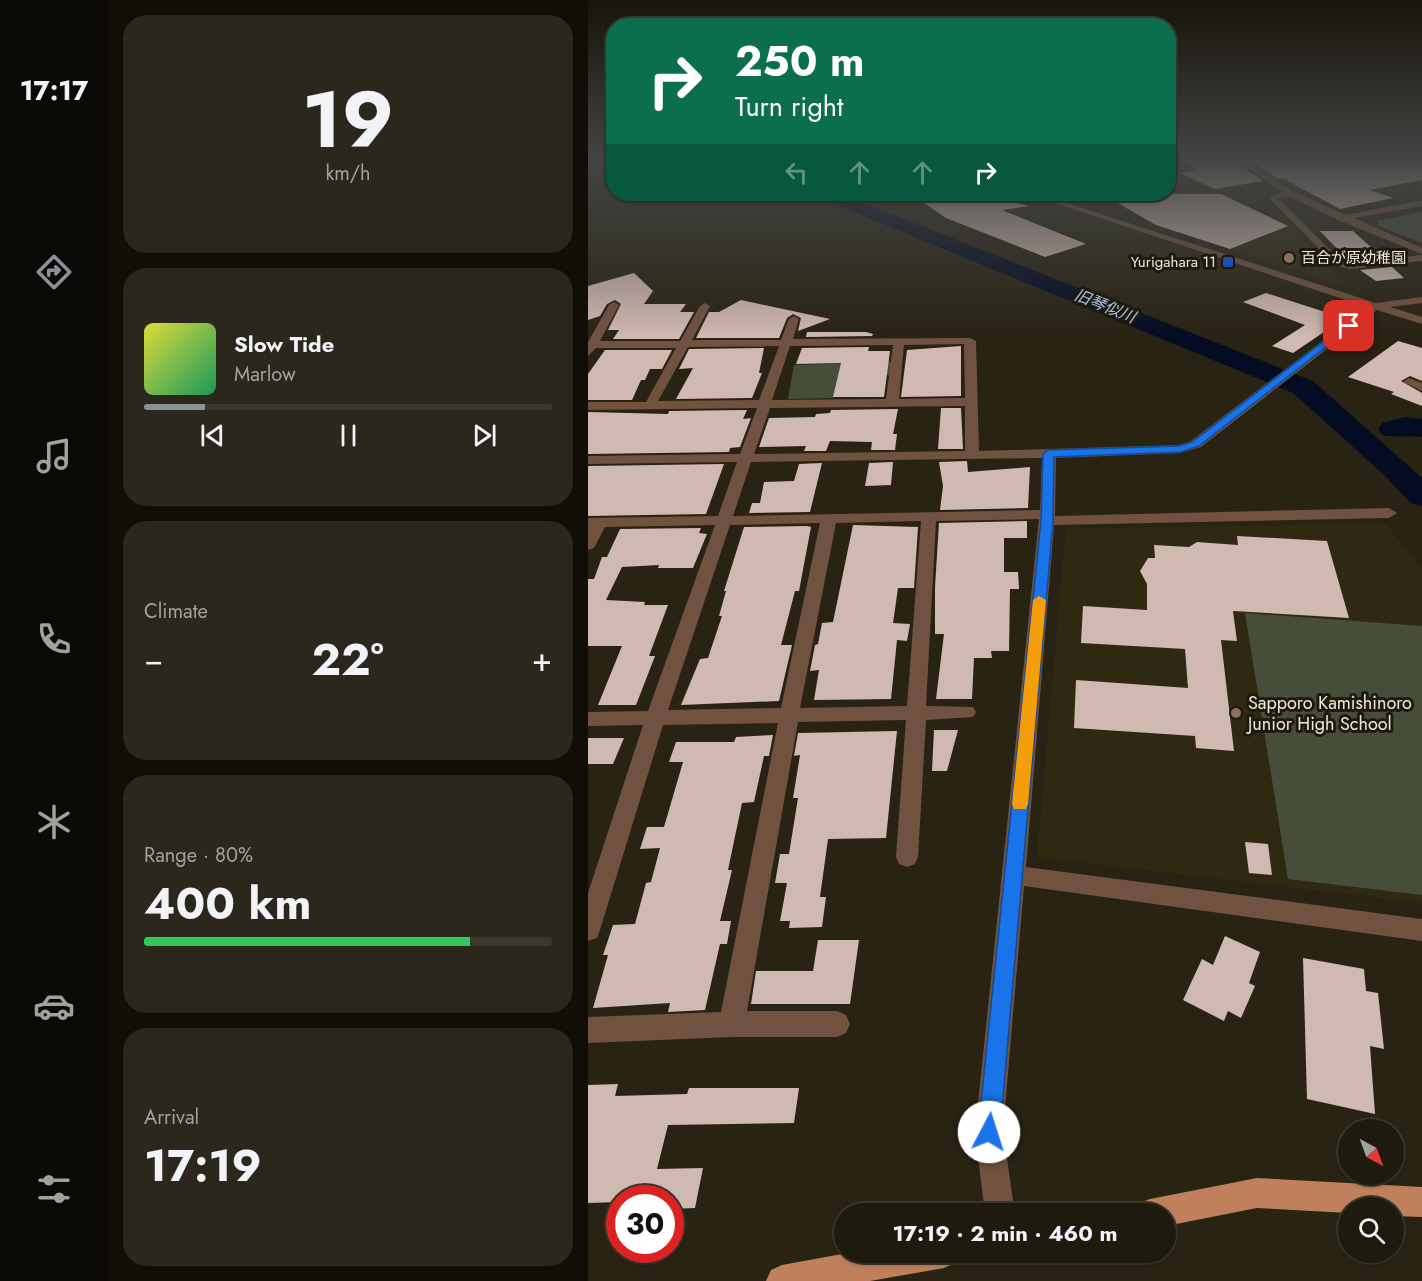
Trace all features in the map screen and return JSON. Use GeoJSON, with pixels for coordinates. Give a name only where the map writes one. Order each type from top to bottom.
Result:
{"type":"FeatureCollection","features":[{"type":"Feature","properties":{"kind":"main road"},"geometry":{"type":"LineString","coordinates":[[1176,1209],[1257,1193],[1422,1202]]}},
{"type":"Feature","properties":{"kind":"main road"},"geometry":{"type":"LineString","coordinates":[[782,1281],[883,1263]]}},
{"type":"Feature","properties":{"kind":"street"},"geometry":{"type":"LineString","coordinates":[[1108,219],[1422,321]]}},
{"type":"Feature","properties":{"kind":"street"},"geometry":{"type":"LineString","coordinates":[[1294,219],[1338,263],[1350,266],[1422,258]]}},
{"type":"Feature","properties":{"kind":"street"},"geometry":{"type":"LineString","coordinates":[[1343,219],[1422,251]]}},
{"type":"Feature","properties":{"kind":"street"},"geometry":{"type":"LineString","coordinates":[[588,460],[1048,454],[1180,449],[1196,444],[1375,306],[1422,300]]}},
{"type":"Feature","properties":{"kind":"street"},"geometry":{"type":"LineString","coordinates":[[590,348],[614,305]]}},
{"type":"Feature","properties":{"kind":"street"},"geometry":{"type":"LineString","coordinates":[[650,405],[686,344],[705,306]]}},
{"type":"Feature","properties":{"kind":"street"},"geometry":{"type":"LineString","coordinates":[[588,930],[656,717],[794,319]]}},
{"type":"Feature","properties":{"kind":"street"},"geometry":{"type":"LineString","coordinates":[[892,402],[899,341]]}},
{"type":"Feature","properties":{"kind":"street"},"geometry":{"type":"LineString","coordinates":[[590,348],[785,342],[970,341],[972,454]]}},
{"type":"Feature","properties":{"kind":"street"},"geometry":{"type":"LineString","coordinates":[[1409,382],[1422,387]]}},
{"type":"Feature","properties":{"kind":"street"},"geometry":{"type":"LineString","coordinates":[[588,406],[971,402]]}},
{"type":"Feature","properties":{"kind":"street"},"geometry":{"type":"LineString","coordinates":[[999,1203],[989,1132],[1047,517],[1048,454]]}},
{"type":"Feature","properties":{"kind":"street"},"geometry":{"type":"LineString","coordinates":[[588,545],[594,523],[929,516],[1389,513]]}},
{"type":"Feature","properties":{"kind":"street"},"geometry":{"type":"LineString","coordinates":[[907,857],[929,516]]}},
{"type":"Feature","properties":{"kind":"street"},"geometry":{"type":"LineString","coordinates":[[732,1024],[789,715],[829,519]]}},
{"type":"Feature","properties":{"kind":"street"},"geometry":{"type":"LineString","coordinates":[[588,719],[966,712]]}},
{"type":"Feature","properties":{"kind":"street"},"geometry":{"type":"LineString","coordinates":[[1013,875],[1422,930]]}},
{"type":"Feature","properties":{"kind":"street"},"geometry":{"type":"LineString","coordinates":[[588,1030],[732,1024],[837,1024]]}},
{"type":"Feature","properties":{"kind":"shaded area","name":"百合が原幼稚園"},"geometry":{"type":"Polygon","coordinates":[[[1284,219],[1344,282],[1336,284],[1182,234],[1284,219]]]}},
{"type":"Feature","properties":{"kind":"shaded area","name":"Sapporo Kamishinoro Junior High School"},"geometry":{"type":"Polygon","coordinates":[[[1385,523],[1422,569],[1422,903],[1037,857],[1066,529],[1385,523]]]}},
{"type":"Feature","properties":{"kind":"green space"},"geometry":{"type":"Polygon","coordinates":[[[1422,219],[1422,243],[1378,226],[1378,221],[1422,219]]]}},
{"type":"Feature","properties":{"kind":"green space"},"geometry":{"type":"Polygon","coordinates":[[[892,362],[891,375],[841,377],[833,398],[788,399],[794,365],[892,362]]]}},
{"type":"Feature","properties":{"kind":"green space"},"geometry":{"type":"Polygon","coordinates":[[[1245,613],[1422,626],[1422,895],[1288,879],[1245,613]]]}},
{"type":"Feature","properties":{"kind":"building"},"geometry":{"type":"Polygon","coordinates":[[[948,219],[1024,219],[1086,244],[1045,257],[948,219]]]}},
{"type":"Feature","properties":{"kind":"building"},"geometry":{"type":"Polygon","coordinates":[[[1145,219],[1273,219],[1288,226],[1230,249],[1156,225],[1145,219]]]}},
{"type":"Feature","properties":{"kind":"building"},"geometry":{"type":"Polygon","coordinates":[[[1320,231],[1353,231],[1382,257],[1348,260],[1320,231]]]}},
{"type":"Feature","properties":{"kind":"building"},"geometry":{"type":"Polygon","coordinates":[[[1392,267],[1404,278],[1376,281],[1360,270],[1392,267]]]}},
{"type":"Feature","properties":{"kind":"building"},"geometry":{"type":"Polygon","coordinates":[[[634,273],[653,291],[644,304],[686,304],[680,312],[694,312],[679,339],[613,339],[619,330],[608,330],[621,304],[615,300],[607,304],[600,316],[588,320],[588,286],[634,273]]]}},
{"type":"Feature","properties":{"kind":"building"},"geometry":{"type":"Polygon","coordinates":[[[1266,293],[1325,312],[1334,305],[1355,311],[1293,353],[1272,346],[1305,325],[1243,302],[1266,293]]]}},
{"type":"Feature","properties":{"kind":"building"},"geometry":{"type":"Polygon","coordinates":[[[741,300],[830,319],[798,331],[801,318],[793,314],[787,318],[779,338],[696,338],[709,312],[719,312],[741,300]]]}},
{"type":"Feature","properties":{"kind":"building"},"geometry":{"type":"Polygon","coordinates":[[[807,332],[873,334],[872,336],[806,337],[807,332]]]}},
{"type":"Feature","properties":{"kind":"building"},"geometry":{"type":"Polygon","coordinates":[[[1398,341],[1422,348],[1422,381],[1410,376],[1401,381],[1422,393],[1422,406],[1391,394],[1394,392],[1348,377],[1398,341]]]}},
{"type":"Feature","properties":{"kind":"building"},"geometry":{"type":"Polygon","coordinates":[[[961,346],[961,396],[901,397],[907,350],[961,346]]]}},
{"type":"Feature","properties":{"kind":"building"},"geometry":{"type":"Polygon","coordinates":[[[869,347],[868,351],[890,351],[884,397],[833,397],[841,363],[796,364],[802,348],[869,347]]]}},
{"type":"Feature","properties":{"kind":"building"},"geometry":{"type":"Polygon","coordinates":[[[764,348],[759,373],[762,373],[752,398],[676,399],[693,368],[679,369],[689,349],[764,348]]]}},
{"type":"Feature","properties":{"kind":"building"},"geometry":{"type":"Polygon","coordinates":[[[605,350],[672,350],[662,369],[650,369],[645,380],[641,380],[632,400],[588,400],[588,374],[605,350]]]}},
{"type":"Feature","properties":{"kind":"building"},"geometry":{"type":"Polygon","coordinates":[[[941,408],[961,408],[963,449],[938,449],[941,408]]]}},
{"type":"Feature","properties":{"kind":"building"},"geometry":{"type":"Polygon","coordinates":[[[898,409],[893,434],[897,434],[895,450],[871,450],[872,442],[830,441],[826,451],[804,451],[806,446],[759,447],[769,418],[815,417],[816,414],[830,413],[831,410],[898,409]]]}},
{"type":"Feature","properties":{"kind":"building"},"geometry":{"type":"Polygon","coordinates":[[[747,410],[743,419],[751,418],[740,447],[730,448],[729,452],[588,454],[588,412],[668,414],[669,411],[747,410]]]}},
{"type":"Feature","properties":{"kind":"building"},"geometry":{"type":"Polygon","coordinates":[[[967,461],[968,472],[1030,467],[1028,508],[940,510],[943,486],[939,462],[967,461]]]}},
{"type":"Feature","properties":{"kind":"building"},"geometry":{"type":"Polygon","coordinates":[[[893,462],[891,485],[865,486],[869,463],[893,462]]]}},
{"type":"Feature","properties":{"kind":"building"},"geometry":{"type":"Polygon","coordinates":[[[822,463],[810,512],[749,513],[752,503],[760,503],[764,482],[794,481],[799,464],[822,463]]]}},
{"type":"Feature","properties":{"kind":"building"},"geometry":{"type":"Polygon","coordinates":[[[724,464],[706,514],[588,516],[588,466],[724,464]]]}},
{"type":"Feature","properties":{"kind":"building"},"geometry":{"type":"Polygon","coordinates":[[[1027,521],[1027,538],[1004,538],[1004,572],[1018,572],[1019,589],[1010,589],[1009,651],[991,651],[992,658],[974,658],[972,699],[936,699],[944,634],[935,634],[939,523],[1027,521]]]}},
{"type":"Feature","properties":{"kind":"building"},"geometry":{"type":"Polygon","coordinates":[[[853,525],[918,527],[914,588],[898,588],[893,623],[910,624],[907,641],[897,640],[891,699],[814,700],[819,670],[810,671],[815,645],[818,644],[822,623],[833,622],[853,525]]]}},
{"type":"Feature","properties":{"kind":"building"},"geometry":{"type":"Polygon","coordinates":[[[744,527],[811,527],[799,591],[795,591],[781,645],[792,645],[779,701],[681,705],[700,659],[708,658],[722,616],[719,616],[726,591],[724,591],[744,527]]]}},
{"type":"Feature","properties":{"kind":"building"},"geometry":{"type":"Polygon","coordinates":[[[701,528],[699,533],[707,534],[693,568],[658,568],[659,565],[622,567],[606,600],[645,602],[644,605],[668,605],[649,656],[655,656],[636,705],[598,705],[622,646],[588,646],[588,579],[594,579],[602,557],[607,557],[620,529],[701,528]]]}},
{"type":"Feature","properties":{"kind":"building"},"geometry":{"type":"Polygon","coordinates":[[[1237,536],[1327,541],[1349,618],[1233,611],[1237,641],[1221,640],[1234,751],[1196,748],[1195,736],[1074,728],[1076,680],[1188,688],[1185,649],[1081,643],[1083,606],[1147,610],[1147,584],[1140,571],[1148,558],[1155,558],[1154,545],[1189,547],[1197,542],[1238,545],[1237,536]]]}},
{"type":"Feature","properties":{"kind":"building"},"geometry":{"type":"Polygon","coordinates":[[[934,730],[958,730],[947,771],[932,771],[934,730]]]}},
{"type":"Feature","properties":{"kind":"building"},"geometry":{"type":"Polygon","coordinates":[[[897,731],[886,838],[828,839],[820,897],[826,897],[822,927],[789,928],[790,921],[780,921],[787,883],[775,883],[780,854],[789,854],[798,798],[793,798],[800,755],[794,756],[798,733],[897,731]]]}},
{"type":"Feature","properties":{"kind":"building"},"geometry":{"type":"Polygon","coordinates":[[[773,735],[769,756],[764,756],[754,802],[742,803],[728,870],[732,870],[720,921],[731,921],[727,944],[720,944],[705,1010],[668,1012],[670,1003],[593,1008],[608,955],[603,955],[613,925],[635,924],[646,883],[651,882],[660,848],[640,849],[647,827],[664,827],[683,762],[669,762],[676,742],[734,742],[736,737],[773,735]]]}},
{"type":"Feature","properties":{"kind":"building"},"geometry":{"type":"Polygon","coordinates":[[[588,738],[624,738],[613,764],[588,764],[588,738]]]}},
{"type":"Feature","properties":{"kind":"building"},"geometry":{"type":"Polygon","coordinates":[[[1245,842],[1268,844],[1272,875],[1249,873],[1245,842]]]}},
{"type":"Feature","properties":{"kind":"building"},"geometry":{"type":"Polygon","coordinates":[[[1225,936],[1260,952],[1249,983],[1255,986],[1241,1018],[1228,1011],[1224,1021],[1183,1000],[1202,959],[1213,965],[1225,936]]]}},
{"type":"Feature","properties":{"kind":"building"},"geometry":{"type":"Polygon","coordinates":[[[818,940],[859,940],[850,1004],[751,1004],[756,971],[813,971],[818,940]]]}},
{"type":"Feature","properties":{"kind":"building"},"geometry":{"type":"Polygon","coordinates":[[[1303,958],[1364,969],[1366,991],[1378,993],[1384,1049],[1370,1046],[1375,1114],[1307,1099],[1303,958]]]}},
{"type":"Feature","properties":{"kind":"building"},"geometry":{"type":"Polygon","coordinates":[[[618,1084],[615,1096],[687,1094],[689,1088],[799,1088],[794,1123],[668,1125],[657,1169],[703,1168],[695,1208],[684,1208],[684,1185],[606,1185],[606,1202],[588,1203],[588,1085],[618,1084]]]}},
{"type":"Feature","properties":{"kind":"waterway","name":"旧琴似川"},"geometry":{"type":"LineString","coordinates":[[887,219],[1303,387],[1394,467],[1422,496]]}},
{"type":"Feature","properties":{"kind":"waterway","name":"旧琴似川"},"geometry":{"type":"LineString","coordinates":[[1392,429],[1405,426],[1422,428]]}},
{"type":"Feature","properties":{"kind":"slow traffic"},"geometry":{"type":"LineString","coordinates":[[1020,804],[1039,600]]}},
{"type":"Feature","properties":{"kind":"place","name":"百合が原幼稚園"},"geometry":{"type":"Point","coordinates":[1289,258]}},
{"type":"Feature","properties":{"kind":"place","name":"Yurigahara 11"},"geometry":{"type":"Point","coordinates":[1228,262]}},
{"type":"Feature","properties":{"kind":"place","name":"Sapporo Kamishinoro Junior High School"},"geometry":{"type":"Point","coordinates":[1236,713]}},
{"type":"Feature","properties":{"kind":"route"},"geometry":{"type":"LineString","coordinates":[[989,1132],[1047,521],[1048,454],[1180,449],[1196,444],[1349,326]]}}]}
